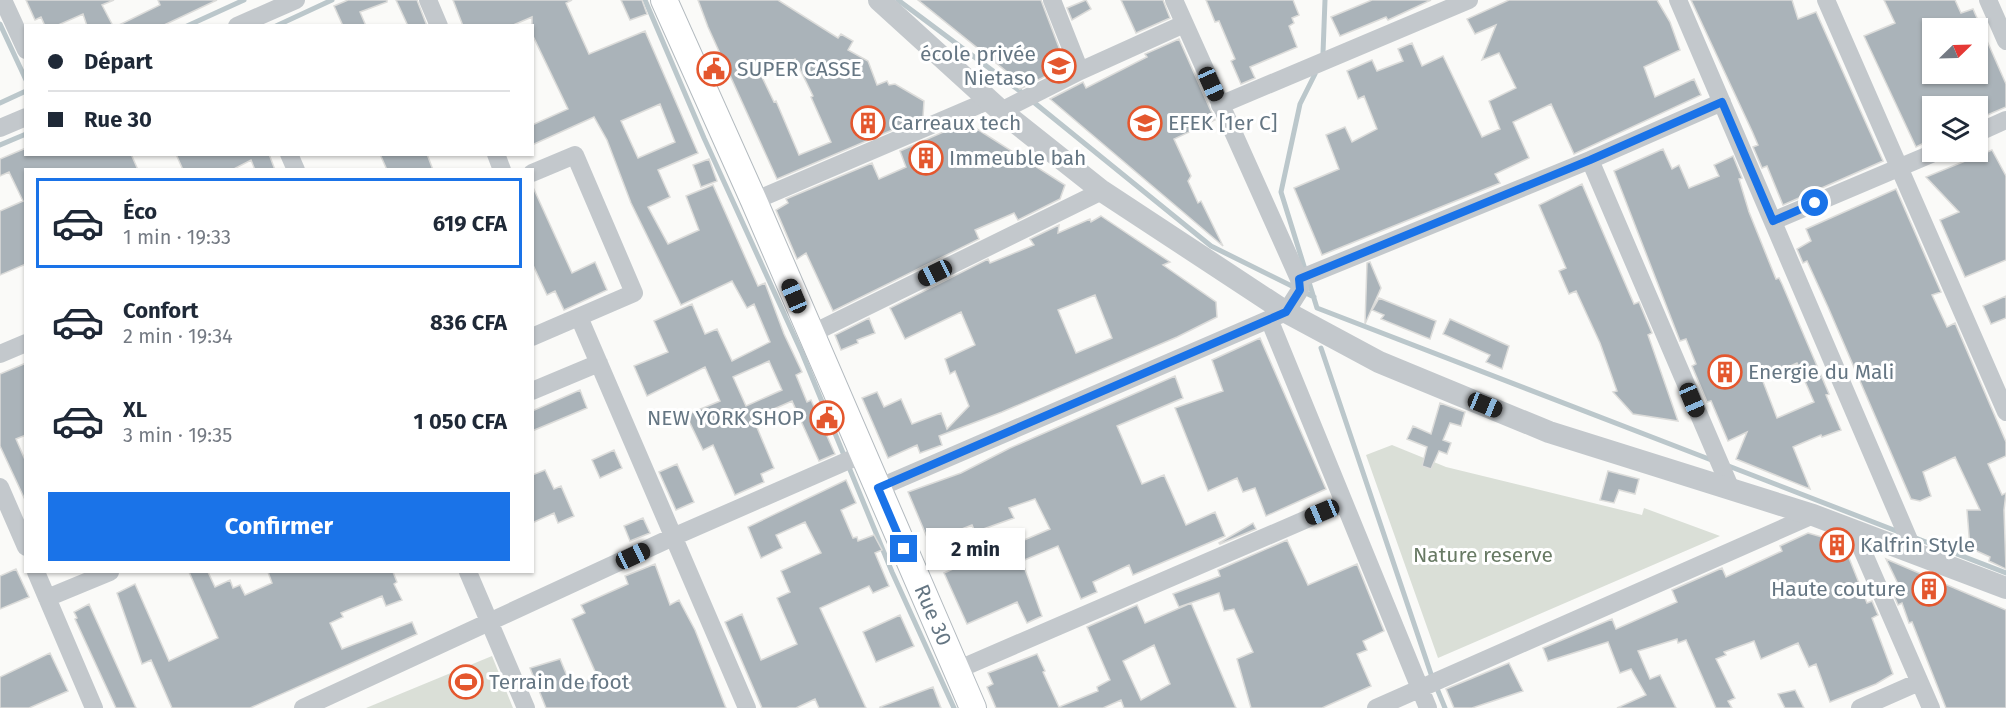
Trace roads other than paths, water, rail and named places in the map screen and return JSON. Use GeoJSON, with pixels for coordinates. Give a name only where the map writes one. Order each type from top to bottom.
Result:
{"type":"FeatureCollection","features":[{"type":"Feature","properties":{"kind":"main road","name":"Rue 30"},"geometry":{"type":"LineString","coordinates":[[664,0],[754,201],[973,708]]}},
{"type":"Feature","properties":{"kind":"street"},"geometry":{"type":"LineString","coordinates":[[3,0],[24,46]]}},
{"type":"Feature","properties":{"kind":"street"},"geometry":{"type":"LineString","coordinates":[[242,24],[296,0]]}},
{"type":"Feature","properties":{"kind":"street"},"geometry":{"type":"LineString","coordinates":[[428,0],[438,24]]}},
{"type":"Feature","properties":{"kind":"street"},"geometry":{"type":"LineString","coordinates":[[879,0],[995,105],[1102,191],[1277,315],[1378,362],[1550,432],[1813,516],[2006,588]]}},
{"type":"Feature","properties":{"kind":"street"},"geometry":{"type":"LineString","coordinates":[[1052,0],[1080,71]]}},
{"type":"Feature","properties":{"kind":"street"},"geometry":{"type":"LineString","coordinates":[[878,488],[1277,315],[1300,290],[1299,279],[1174,0]]}},
{"type":"Feature","properties":{"kind":"street"},"geometry":{"type":"LineString","coordinates":[[1220,105],[1469,0]]}},
{"type":"Feature","properties":{"kind":"street"},"geometry":{"type":"LineString","coordinates":[[1678,0],[1915,554]]}},
{"type":"Feature","properties":{"kind":"street"},"geometry":{"type":"LineString","coordinates":[[1826,0],[2006,412]]}},
{"type":"Feature","properties":{"kind":"street"},"geometry":{"type":"LineString","coordinates":[[1988,0],[2006,41]]}},
{"type":"Feature","properties":{"kind":"street"},"geometry":{"type":"LineString","coordinates":[[754,201],[1080,71],[1184,24]]}},
{"type":"Feature","properties":{"kind":"street"},"geometry":{"type":"LineString","coordinates":[[1299,279],[1590,160],[1722,102]]}},
{"type":"Feature","properties":{"kind":"street"},"geometry":{"type":"LineString","coordinates":[[0,128],[24,118]]}},
{"type":"Feature","properties":{"kind":"street"},"geometry":{"type":"LineString","coordinates":[[1988,128],[2006,120]]}},
{"type":"Feature","properties":{"kind":"street"},"geometry":{"type":"LineString","coordinates":[[534,172],[575,155],[634,293],[534,335]]}},
{"type":"Feature","properties":{"kind":"street"},"geometry":{"type":"LineString","coordinates":[[1773,221],[1922,158]]}},
{"type":"Feature","properties":{"kind":"street"},"geometry":{"type":"LineString","coordinates":[[1590,160],[1730,488]]}},
{"type":"Feature","properties":{"kind":"street"},"geometry":{"type":"LineString","coordinates":[[810,334],[1102,191]]}},
{"type":"Feature","properties":{"kind":"street"},"geometry":{"type":"LineString","coordinates":[[1277,315],[1344,503],[1428,685],[1428,708]]}},
{"type":"Feature","properties":{"kind":"street"},"geometry":{"type":"LineString","coordinates":[[579,317],[747,708]]}},
{"type":"Feature","properties":{"kind":"street"},"geometry":{"type":"LineString","coordinates":[[0,354],[24,344]]}},
{"type":"Feature","properties":{"kind":"street"},"geometry":{"type":"LineString","coordinates":[[534,390],[599,363]]}},
{"type":"Feature","properties":{"kind":"street"},"geometry":{"type":"LineString","coordinates":[[303,708],[674,537],[863,454]]}},
{"type":"Feature","properties":{"kind":"street"},"geometry":{"type":"LineString","coordinates":[[0,488],[24,542]]}},
{"type":"Feature","properties":{"kind":"street"},"geometry":{"type":"LineString","coordinates":[[957,670],[1344,503]]}},
{"type":"Feature","properties":{"kind":"street"},"geometry":{"type":"LineString","coordinates":[[1376,708],[1813,516]]}},
{"type":"Feature","properties":{"kind":"street"},"geometry":{"type":"LineString","coordinates":[[1854,531],[1931,708]]}},
{"type":"Feature","properties":{"kind":"street"},"geometry":{"type":"LineString","coordinates":[[36,573],[94,708]]}},
{"type":"Feature","properties":{"kind":"street"},"geometry":{"type":"LineString","coordinates":[[47,598],[108,573]]}},
{"type":"Feature","properties":{"kind":"street"},"geometry":{"type":"LineString","coordinates":[[468,573],[526,708]]}},
{"type":"Feature","properties":{"kind":"street"},"geometry":{"type":"LineString","coordinates":[[1860,708],[1919,682]]}},
{"type":"Feature","properties":{"kind":"waterway"},"geometry":{"type":"LineString","coordinates":[[191,24],[244,0]]}},
{"type":"Feature","properties":{"kind":"waterway"},"geometry":{"type":"LineString","coordinates":[[280,24],[332,0]]}},
{"type":"Feature","properties":{"kind":"waterway"},"geometry":{"type":"LineString","coordinates":[[645,0],[704,138],[802,353],[892,572],[954,708]]}},
{"type":"Feature","properties":{"kind":"waterway"},"geometry":{"type":"LineString","coordinates":[[898,0],[1024,94]]}},
{"type":"Feature","properties":{"kind":"waterway"},"geometry":{"type":"LineString","coordinates":[[1323,53],[1325,0]]}},
{"type":"Feature","properties":{"kind":"waterway"},"geometry":{"type":"LineString","coordinates":[[0,24],[24,76]]}},
{"type":"Feature","properties":{"kind":"waterway"},"geometry":{"type":"LineString","coordinates":[[1315,74],[1300,104],[1281,192],[1317,308],[1714,461]]}},
{"type":"Feature","properties":{"kind":"waterway"},"geometry":{"type":"LineString","coordinates":[[0,103],[24,92]]}},
{"type":"Feature","properties":{"kind":"waterway"},"geometry":{"type":"LineString","coordinates":[[1031,100],[1211,246],[1314,297]]}},
{"type":"Feature","properties":{"kind":"waterway"},"geometry":{"type":"LineString","coordinates":[[0,145],[24,135]]}},
{"type":"Feature","properties":{"kind":"waterway"},"geometry":{"type":"LineString","coordinates":[[1321,348],[1431,674],[1445,708]]}},
{"type":"Feature","properties":{"kind":"waterway"},"geometry":{"type":"LineString","coordinates":[[1726,465],[1899,532]]}},
{"type":"Feature","properties":{"kind":"waterway"},"geometry":{"type":"LineString","coordinates":[[1913,537],[2006,573]]}},
{"type":"Feature","properties":{"kind":"place","name":"école privée Nietaso"},"geometry":{"type":"Point","coordinates":[1059,66]}},
{"type":"Feature","properties":{"kind":"place","name":"SUPER CASSE"},"geometry":{"type":"Point","coordinates":[714,69]}},
{"type":"Feature","properties":{"kind":"place","name":"Carreaux tech"},"geometry":{"type":"Point","coordinates":[868,123]}},
{"type":"Feature","properties":{"kind":"place","name":"EFEK [1er C]"},"geometry":{"type":"Point","coordinates":[1145,123]}},
{"type":"Feature","properties":{"kind":"place","name":"Immeuble bah"},"geometry":{"type":"Point","coordinates":[926,158]}},
{"type":"Feature","properties":{"kind":"place","name":"Energie du Mali"},"geometry":{"type":"Point","coordinates":[1725,372]}},
{"type":"Feature","properties":{"kind":"place","name":"NEW YORK SHOP"},"geometry":{"type":"Point","coordinates":[827,418]}},
{"type":"Feature","properties":{"kind":"place","name":"Kalfrin Style"},"geometry":{"type":"Point","coordinates":[1837,545]}},
{"type":"Feature","properties":{"kind":"place","name":"Haute couture"},"geometry":{"type":"Point","coordinates":[1929,589]}},
{"type":"Feature","properties":{"kind":"place","name":"Terrain de foot"},"geometry":{"type":"Point","coordinates":[466,682]}},
{"type":"Feature","properties":{"kind":"park label","name":"Nature reserve"},"geometry":{"type":"Point","coordinates":[1483,555]}}]}
